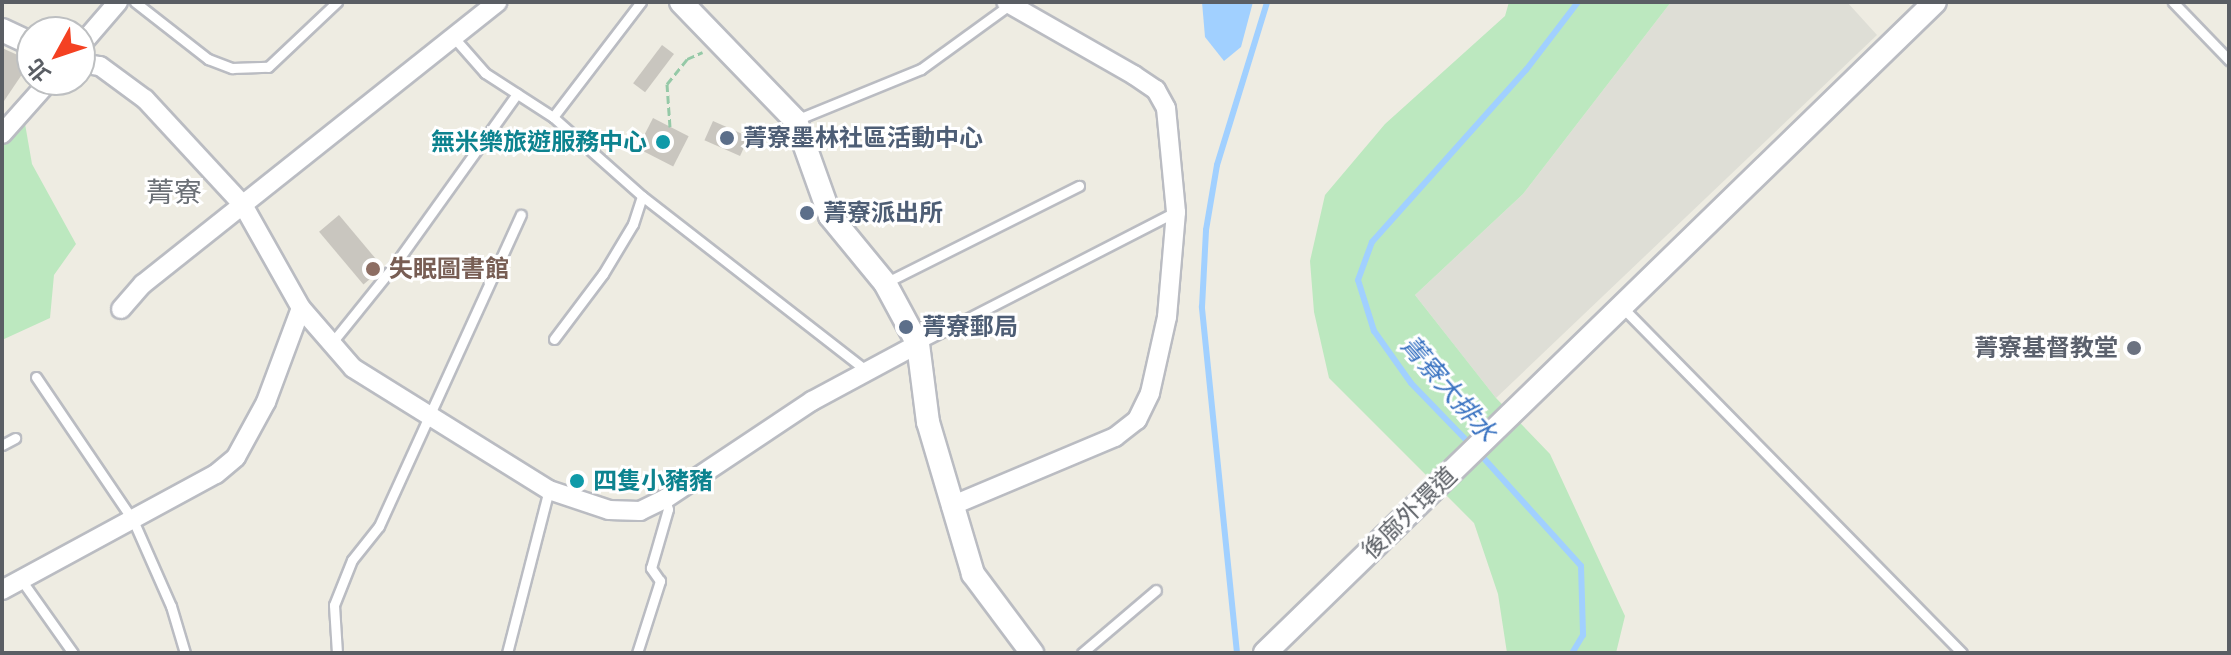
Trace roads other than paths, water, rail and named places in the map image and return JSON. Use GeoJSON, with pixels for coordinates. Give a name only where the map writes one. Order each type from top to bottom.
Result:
{"type":"FeatureCollection","features":[{"type":"Feature","properties":{"kind":"street"},"geometry":{"type":"LineString","coordinates":[[96,27],[118,2]]}},
{"type":"Feature","properties":{"kind":"street"},"geometry":{"type":"LineString","coordinates":[[121,309],[143,284],[456,40],[498,2]]}},
{"type":"Feature","properties":{"kind":"street"},"geometry":{"type":"LineString","coordinates":[[681,2],[796,121],[830,216],[885,283],[918,344],[928,422],[973,574],[1032,653]]}},
{"type":"Feature","properties":{"kind":"street","name":"後廍外環道"},"geometry":{"type":"LineString","coordinates":[[1265,653],[1935,2]]}},
{"type":"Feature","properties":{"kind":"street"},"geometry":{"type":"LineString","coordinates":[[951,506],[1115,437],[1137,420],[1150,393],[1167,317],[1176,212],[1166,108],[1156,90],[1008,4]]}},
{"type":"Feature","properties":{"kind":"street"},"geometry":{"type":"LineString","coordinates":[[96,65],[145,99],[243,205],[301,308],[353,368],[428,419],[549,490],[609,510],[640,511],[665,499],[793,413],[918,344]]}},
{"type":"Feature","properties":{"kind":"street"},"geometry":{"type":"LineString","coordinates":[[2,134],[36,96]]}},
{"type":"Feature","properties":{"kind":"street"},"geometry":{"type":"LineString","coordinates":[[2,590],[216,474],[236,457],[266,402],[301,308]]}},
{"type":"Feature","properties":{"kind":"lane"},"geometry":{"type":"LineString","coordinates":[[135,2],[208,59],[232,68],[268,67],[337,2]]}},
{"type":"Feature","properties":{"kind":"lane"},"geometry":{"type":"LineString","coordinates":[[553,117],[641,2]]}},
{"type":"Feature","properties":{"kind":"lane"},"geometry":{"type":"LineString","coordinates":[[2173,2],[2229,60]]}},
{"type":"Feature","properties":{"kind":"lane"},"geometry":{"type":"LineString","coordinates":[[796,121],[921,69],[1008,4]]}},
{"type":"Feature","properties":{"kind":"lane"},"geometry":{"type":"LineString","coordinates":[[456,40],[485,73],[553,117],[642,196],[868,371]]}},
{"type":"Feature","properties":{"kind":"lane"},"geometry":{"type":"LineString","coordinates":[[330,345],[393,267],[517,94]]}},
{"type":"Feature","properties":{"kind":"lane"},"geometry":{"type":"LineString","coordinates":[[885,283],[1079,186]]}},
{"type":"Feature","properties":{"kind":"lane"},"geometry":{"type":"LineString","coordinates":[[554,339],[603,274],[633,224],[642,196]]}},
{"type":"Feature","properties":{"kind":"lane"},"geometry":{"type":"LineString","coordinates":[[918,344],[1176,212]]}},
{"type":"Feature","properties":{"kind":"lane"},"geometry":{"type":"LineString","coordinates":[[337,653],[334,605],[352,560],[379,526],[521,215]]}},
{"type":"Feature","properties":{"kind":"lane"},"geometry":{"type":"LineString","coordinates":[[1622,307],[1962,653]]}},
{"type":"Feature","properties":{"kind":"lane"},"geometry":{"type":"LineString","coordinates":[[36,377],[133,520],[171,606],[185,653]]}},
{"type":"Feature","properties":{"kind":"lane"},"geometry":{"type":"LineString","coordinates":[[2,445],[15,438]]}},
{"type":"Feature","properties":{"kind":"lane"},"geometry":{"type":"LineString","coordinates":[[507,653],[549,490]]}},
{"type":"Feature","properties":{"kind":"lane"},"geometry":{"type":"LineString","coordinates":[[637,653],[660,581],[651,568],[668,509],[665,499]]}},
{"type":"Feature","properties":{"kind":"lane"},"geometry":{"type":"LineString","coordinates":[[22,581],[73,653]]}},
{"type":"Feature","properties":{"kind":"lane"},"geometry":{"type":"LineString","coordinates":[[1082,653],[1156,590]]}},
{"type":"Feature","properties":{"kind":"water"},"geometry":{"type":"Polygon","coordinates":[[[1202,2],[1253,2],[1241,47],[1224,61],[1205,37],[1202,2]]]}},
{"type":"Feature","properties":{"kind":"waterway"},"geometry":{"type":"LineString","coordinates":[[1237,653],[1202,307],[1206,230],[1217,165],[1267,2]]}},
{"type":"Feature","properties":{"kind":"waterway","name":"菁寮大排水"},"geometry":{"type":"LineString","coordinates":[[1471,445],[1411,383],[1374,331],[1358,280],[1372,242],[1526,70],[1578,2]]}},
{"type":"Feature","properties":{"kind":"waterway","name":"菁寮大排水"},"geometry":{"type":"LineString","coordinates":[[1479,453],[1581,566],[1583,635],[1572,653]]}},
{"type":"Feature","properties":{"kind":"place","name":"菁寮墨林社區活動中心"},"geometry":{"type":"Point","coordinates":[727,138]}},
{"type":"Feature","properties":{"kind":"place","name":"無米樂旅遊服務中心"},"geometry":{"type":"Point","coordinates":[663,142]}},
{"type":"Feature","properties":{"kind":"place","name":"菁寮派出所"},"geometry":{"type":"Point","coordinates":[807,213]}},
{"type":"Feature","properties":{"kind":"place","name":"失眠圖書館"},"geometry":{"type":"Point","coordinates":[373,269]}},
{"type":"Feature","properties":{"kind":"place","name":"菁寮郵局"},"geometry":{"type":"Point","coordinates":[906,327]}},
{"type":"Feature","properties":{"kind":"place","name":"菁寮基督教堂"},"geometry":{"type":"Point","coordinates":[2134,348]}},
{"type":"Feature","properties":{"kind":"place","name":"四隻小豬豬"},"geometry":{"type":"Point","coordinates":[577,481]}},
{"type":"Feature","properties":{"kind":"district","name":"菁寮"},"geometry":{"type":"Point","coordinates":[174,193]}}]}
